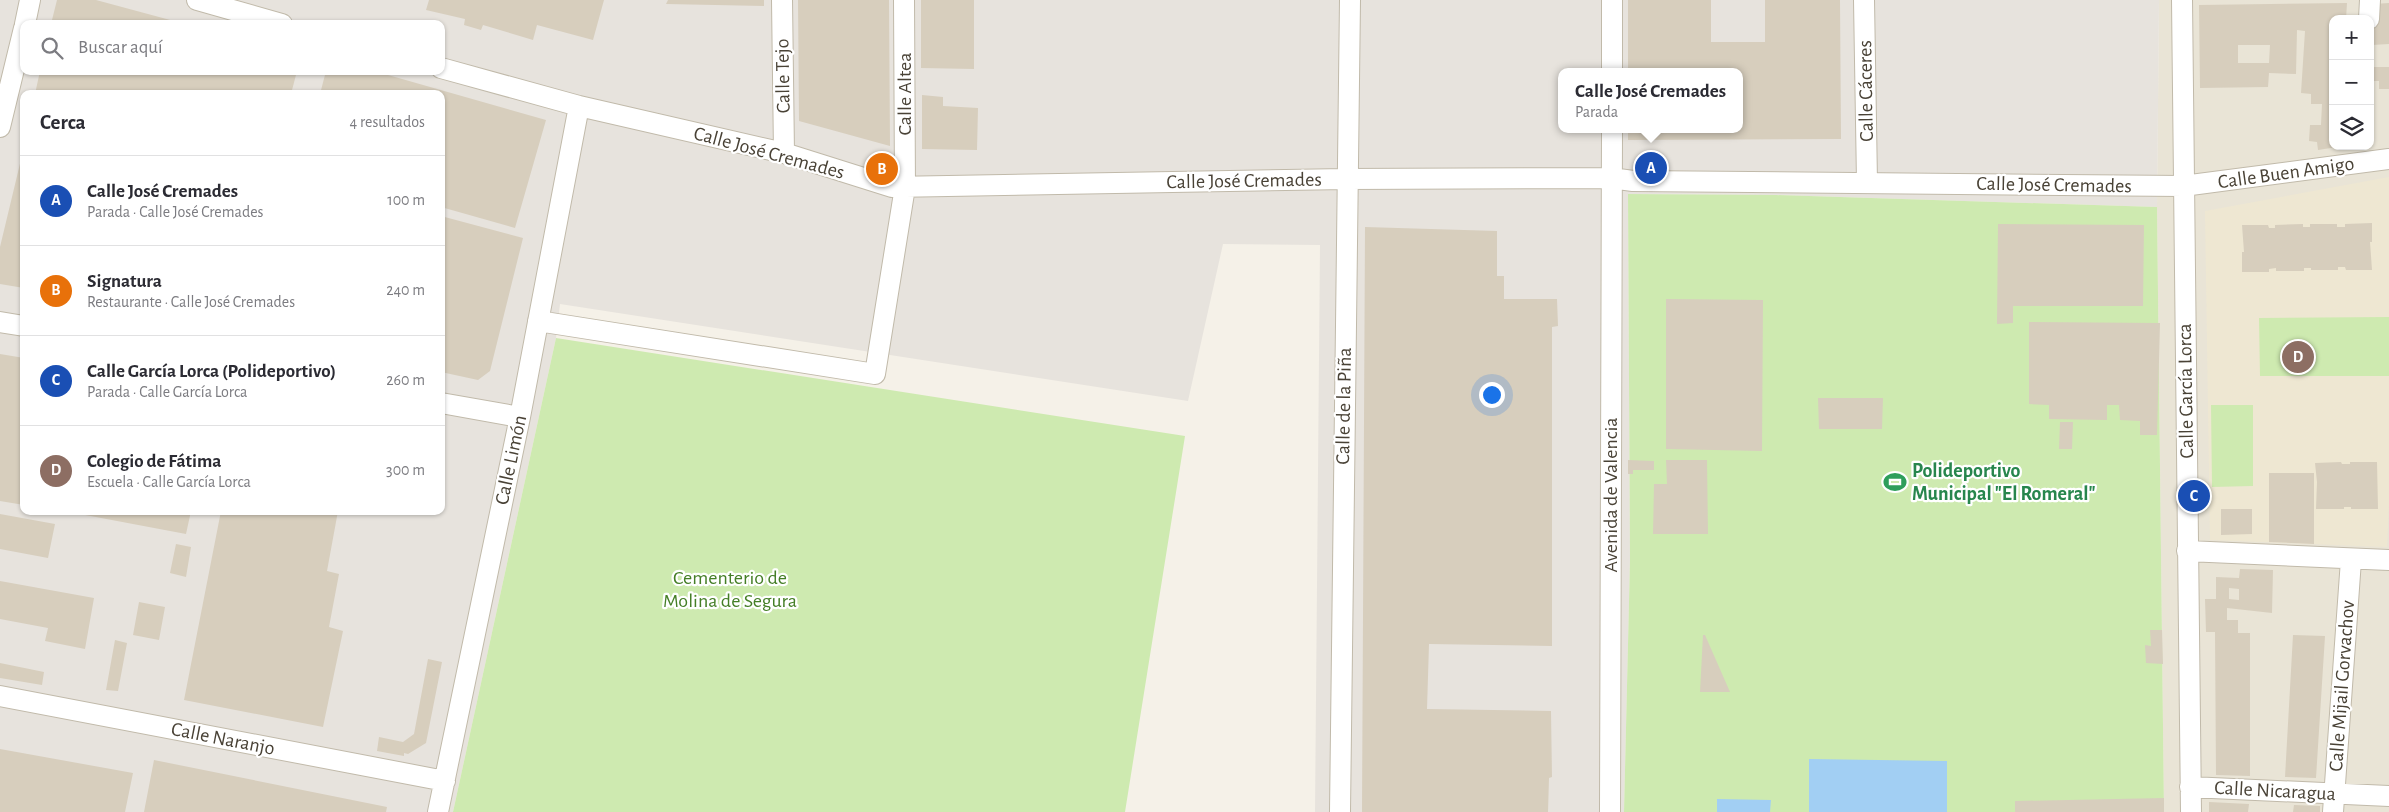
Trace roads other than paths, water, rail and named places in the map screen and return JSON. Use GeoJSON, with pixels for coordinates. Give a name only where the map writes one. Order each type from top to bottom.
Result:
{"type":"FeatureCollection","features":[{"type":"Feature","properties":{"kind":"street"},"geometry":{"type":"LineString","coordinates":[[26,20],[30,0]]}},
{"type":"Feature","properties":{"kind":"street"},"geometry":{"type":"LineString","coordinates":[[197,0],[268,20]]}},
{"type":"Feature","properties":{"kind":"street","name":"Calle Tejo"},"geometry":{"type":"LineString","coordinates":[[782,0],[784,153]]}},
{"type":"Feature","properties":{"kind":"street","name":"Calle Altea"},"geometry":{"type":"LineString","coordinates":[[538,321],[875,374],[905,187],[904,0]]}},
{"type":"Feature","properties":{"kind":"street","name":"Calle de la Piña"},"geometry":{"type":"LineString","coordinates":[[1340,812],[1346,179],[1350,0]]}},
{"type":"Feature","properties":{"kind":"street"},"geometry":{"type":"LineString","coordinates":[[1612,0],[1612,68]]}},
{"type":"Feature","properties":{"kind":"street","name":"Calle Cáceres"},"geometry":{"type":"LineString","coordinates":[[1864,0],[1867,182]]}},
{"type":"Feature","properties":{"kind":"street","name":"Calle García Lorca"},"geometry":{"type":"LineString","coordinates":[[2182,0],[2182,186],[2191,812]]}},
{"type":"Feature","properties":{"kind":"street"},"geometry":{"type":"LineString","coordinates":[[2369,15],[2370,0]]}},
{"type":"Feature","properties":{"kind":"street"},"geometry":{"type":"LineString","coordinates":[[0,127],[20,44]]}},
{"type":"Feature","properties":{"kind":"street","name":"Calle José Cremades"},"geometry":{"type":"LineString","coordinates":[[445,69],[579,106],[784,153],[892,187],[1346,179],[1612,178],[1633,181],[2182,186]]}},
{"type":"Feature","properties":{"kind":"street","name":"Calle Limón"},"geometry":{"type":"LineString","coordinates":[[438,812],[520,417],[579,106]]}},
{"type":"Feature","properties":{"kind":"street","name":"Avenida de Valencia"},"geometry":{"type":"LineString","coordinates":[[1610,812],[1612,133]]}},
{"type":"Feature","properties":{"kind":"street","name":"Calle Buen Amigo"},"geometry":{"type":"LineString","coordinates":[[2182,186],[2364,154],[2389,159]]}},
{"type":"Feature","properties":{"kind":"street"},"geometry":{"type":"LineString","coordinates":[[0,322],[20,325]]}},
{"type":"Feature","properties":{"kind":"street"},"geometry":{"type":"LineString","coordinates":[[445,403],[520,417]]}},
{"type":"Feature","properties":{"kind":"street"},"geometry":{"type":"LineString","coordinates":[[2188,551],[2351,560],[2389,560]]}},
{"type":"Feature","properties":{"kind":"street","name":"Calle Mijail Gorvachov"},"geometry":{"type":"LineString","coordinates":[[2333,803],[2351,560]]}},
{"type":"Feature","properties":{"kind":"street","name":"Calle Naranjo"},"geometry":{"type":"LineString","coordinates":[[0,696],[445,781]]}},
{"type":"Feature","properties":{"kind":"street","name":"Calle Nicaragua"},"geometry":{"type":"LineString","coordinates":[[2190,787],[2333,803],[2389,796]]}},
{"type":"Feature","properties":{"kind":"water"},"geometry":{"type":"Polygon","coordinates":[[[1809,759],[1947,761],[1947,812],[1809,812],[1809,759]]]}},
{"type":"Feature","properties":{"kind":"water"},"geometry":{"type":"Polygon","coordinates":[[[1717,799],[1771,800],[1770,812],[1717,812],[1717,799]]]}},
{"type":"Feature","properties":{"kind":"place","name":"Calle José Cremades"},"geometry":{"type":"Point","coordinates":[1651,168]}},
{"type":"Feature","properties":{"kind":"place","name":"Signatura"},"geometry":{"type":"Point","coordinates":[882,169]}},
{"type":"Feature","properties":{"kind":"place","name":"Colegio de Fátima"},"geometry":{"type":"Point","coordinates":[2298,357]}},
{"type":"Feature","properties":{"kind":"place","name":"Polideportivo Municipal \"El Romeral\""},"geometry":{"type":"Point","coordinates":[1895,482]}},
{"type":"Feature","properties":{"kind":"place","name":"Calle García Lorca (Polideportivo)"},"geometry":{"type":"Point","coordinates":[2194,496]}},
{"type":"Feature","properties":{"kind":"park label","name":"Cementerio de Molina de Segura"},"geometry":{"type":"Point","coordinates":[730,590]}}]}
